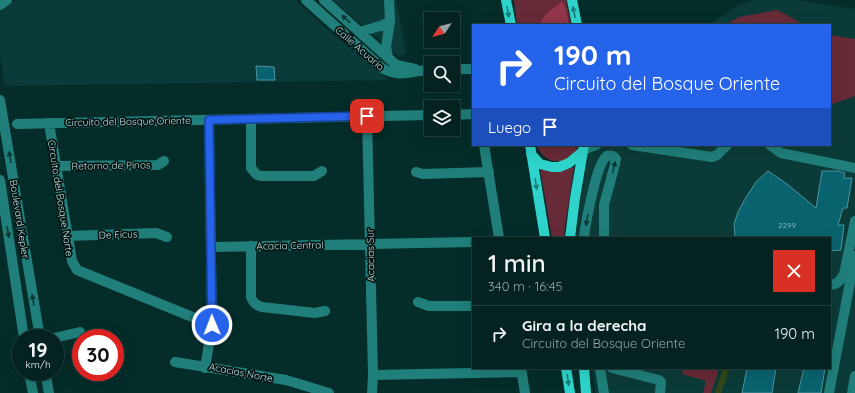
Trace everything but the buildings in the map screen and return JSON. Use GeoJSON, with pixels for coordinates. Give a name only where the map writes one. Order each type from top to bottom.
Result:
{"type":"FeatureCollection","features":[{"type":"Feature","properties":{"kind":"main road"},"geometry":{"type":"LineString","coordinates":[[506,0],[511,24]]}},
{"type":"Feature","properties":{"kind":"main road"},"geometry":{"type":"LineString","coordinates":[[572,0],[577,24]]}},
{"type":"Feature","properties":{"kind":"main road"},"geometry":{"type":"LineString","coordinates":[[531,150],[540,164],[559,167],[569,163],[583,148]]}},
{"type":"Feature","properties":{"kind":"main road"},"geometry":{"type":"LineString","coordinates":[[570,237],[574,198],[583,148]]}},
{"type":"Feature","properties":{"kind":"main road"},"geometry":{"type":"LineString","coordinates":[[531,150],[545,237]]}},
{"type":"Feature","properties":{"kind":"main road"},"geometry":{"type":"LineString","coordinates":[[566,369],[570,393]]}},
{"type":"Feature","properties":{"kind":"main road"},"geometry":{"type":"LineString","coordinates":[[580,369],[586,388]]}},
{"type":"Feature","properties":{"kind":"main road"},"geometry":{"type":"LineString","coordinates":[[584,369],[586,388]]}},
{"type":"Feature","properties":{"kind":"street"},"geometry":{"type":"LineString","coordinates":[[0,5],[7,0]]}},
{"type":"Feature","properties":{"kind":"street","name":"Calle Acuario"},"geometry":{"type":"LineString","coordinates":[[306,0],[387,71],[398,74],[424,70]]}},
{"type":"Feature","properties":{"kind":"street","name":"Calle Acuario"},"geometry":{"type":"LineString","coordinates":[[324,0],[334,4],[360,32],[399,65],[424,69]]}},
{"type":"Feature","properties":{"kind":"street"},"geometry":{"type":"LineString","coordinates":[[388,57],[386,47],[390,21],[389,0]]}},
{"type":"Feature","properties":{"kind":"street"},"geometry":{"type":"LineString","coordinates":[[325,17],[334,4]]}},
{"type":"Feature","properties":{"kind":"street"},"geometry":{"type":"LineString","coordinates":[[360,32],[383,25],[390,21]]}},
{"type":"Feature","properties":{"kind":"street"},"geometry":{"type":"LineString","coordinates":[[460,69],[472,69]]}},
{"type":"Feature","properties":{"kind":"street","name":"Boulevard Kepler"},"geometry":{"type":"LineString","coordinates":[[0,100],[38,329]]}},
{"type":"Feature","properties":{"kind":"street"},"geometry":{"type":"LineString","coordinates":[[460,115],[472,114]]}},
{"type":"Feature","properties":{"kind":"street","name":"Circuito del Bosque Oriente"},"geometry":{"type":"LineString","coordinates":[[17,124],[424,115]]}},
{"type":"Feature","properties":{"kind":"street","name":"Acacias Sur"},"geometry":{"type":"LineString","coordinates":[[367,116],[373,375],[372,393]]}},
{"type":"Feature","properties":{"kind":"street"},"geometry":{"type":"LineString","coordinates":[[251,119],[251,168],[257,175],[314,176],[322,171]]}},
{"type":"Feature","properties":{"kind":"street","name":"Acacias Norte"},"geometry":{"type":"LineString","coordinates":[[209,120],[212,325],[205,368],[286,380],[317,391],[330,393]]}},
{"type":"Feature","properties":{"kind":"street","name":"Circuito del Bosque Norte"},"geometry":{"type":"LineString","coordinates":[[49,123],[72,261],[77,270],[212,325]]}},
{"type":"Feature","properties":{"kind":"street"},"geometry":{"type":"LineString","coordinates":[[484,146],[499,237]]}},
{"type":"Feature","properties":{"kind":"street"},"geometry":{"type":"LineString","coordinates":[[583,148],[593,146]]}},
{"type":"Feature","properties":{"kind":"street"},"geometry":{"type":"LineString","coordinates":[[638,146],[712,157],[718,150]]}},
{"type":"Feature","properties":{"kind":"street"},"geometry":{"type":"LineString","coordinates":[[771,146],[781,153],[855,168]]}},
{"type":"Feature","properties":{"kind":"street"},"geometry":{"type":"LineString","coordinates":[[584,237],[590,202],[595,184],[607,155],[613,156],[616,159],[604,205],[604,237]]}},
{"type":"Feature","properties":{"kind":"street","name":"Retorno de Pinos"},"geometry":{"type":"LineString","coordinates":[[56,166],[158,165],[164,161]]}},
{"type":"Feature","properties":{"kind":"street"},"geometry":{"type":"LineString","coordinates":[[416,172],[423,174],[489,172]]}},
{"type":"Feature","properties":{"kind":"street","name":"Boulevard Kepler"},"geometry":{"type":"LineString","coordinates":[[0,180],[23,329]]}},
{"type":"Feature","properties":{"kind":"street"},"geometry":{"type":"LineString","coordinates":[[574,198],[604,205]]}},
{"type":"Feature","properties":{"kind":"street"},"geometry":{"type":"LineString","coordinates":[[831,284],[837,283],[844,274],[855,221]]}},
{"type":"Feature","properties":{"kind":"street","name":"De Ficus"},"geometry":{"type":"LineString","coordinates":[[68,236],[156,233],[167,237]]}},
{"type":"Feature","properties":{"kind":"street","name":"Acacia Central"},"geometry":{"type":"LineString","coordinates":[[211,247],[472,242]]}},
{"type":"Feature","properties":{"kind":"street"},"geometry":{"type":"LineString","coordinates":[[251,246],[251,296],[253,302],[257,306],[314,313],[325,311]]}},
{"type":"Feature","properties":{"kind":"street"},"geometry":{"type":"LineString","coordinates":[[829,393],[855,256]]}},
{"type":"Feature","properties":{"kind":"street"},"geometry":{"type":"LineString","coordinates":[[418,302],[429,306],[472,306]]}},
{"type":"Feature","properties":{"kind":"street"},"geometry":{"type":"LineString","coordinates":[[175,362],[205,368]]}},
{"type":"Feature","properties":{"kind":"street"},"geometry":{"type":"LineString","coordinates":[[600,369],[604,393]]}},
{"type":"Feature","properties":{"kind":"street"},"geometry":{"type":"LineString","coordinates":[[616,369],[659,380],[660,393]]}},
{"type":"Feature","properties":{"kind":"street"},"geometry":{"type":"LineString","coordinates":[[373,375],[521,370],[525,393]]}},
{"type":"Feature","properties":{"kind":"street"},"geometry":{"type":"LineString","coordinates":[[852,393],[855,376]]}},
{"type":"Feature","properties":{"kind":"street"},"geometry":{"type":"LineString","coordinates":[[31,381],[33,393]]}},
{"type":"Feature","properties":{"kind":"street"},"geometry":{"type":"LineString","coordinates":[[47,381],[49,393]]}},
{"type":"Feature","properties":{"kind":"shaded area"},"geometry":{"type":"Polygon","coordinates":[[[18,0],[295,0],[322,25],[389,80],[5,86],[0,57],[0,11],[11,2],[18,0]]]}},
{"type":"Feature","properties":{"kind":"shaded area"},"geometry":{"type":"Polygon","coordinates":[[[333,0],[396,0],[406,53],[399,57],[333,0]]]}},
{"type":"Feature","properties":{"kind":"shaded area"},"geometry":{"type":"Polygon","coordinates":[[[514,0],[566,0],[571,24],[517,24],[514,0]]]}},
{"type":"Feature","properties":{"kind":"shaded area"},"geometry":{"type":"Polygon","coordinates":[[[755,0],[799,0],[855,9],[855,393],[596,393],[592,369],[831,369],[831,237],[575,237],[589,146],[831,146],[831,24],[710,24],[739,5],[755,0]]]}},
{"type":"Feature","properties":{"kind":"shaded area"},"geometry":{"type":"Polygon","coordinates":[[[562,1],[566,9],[569,24],[540,24],[546,14],[562,1]]]}},
{"type":"Feature","properties":{"kind":"shaded area"},"geometry":{"type":"Polygon","coordinates":[[[778,10],[802,24],[727,24],[739,17],[778,10]]]}},
{"type":"Feature","properties":{"kind":"shaded area"},"geometry":{"type":"Polygon","coordinates":[[[831,35],[855,39],[855,96],[831,105],[831,35]]]}},
{"type":"Feature","properties":{"kind":"shaded area"},"geometry":{"type":"Polygon","coordinates":[[[537,146],[578,146],[572,155],[562,161],[546,158],[537,146]]]}},
{"type":"Feature","properties":{"kind":"shaded area"},"geometry":{"type":"Polygon","coordinates":[[[574,167],[564,237],[552,237],[540,168],[563,170],[574,167]]]}},
{"type":"Feature","properties":{"kind":"shaded area"},"geometry":{"type":"Polygon","coordinates":[[[683,369],[717,369],[718,373],[711,393],[703,393],[706,381],[682,374],[683,369]]]}},
{"type":"Feature","properties":{"kind":"shaded area"},"geometry":{"type":"Polygon","coordinates":[[[723,369],[730,369],[721,393],[715,393],[723,369]]]}},
{"type":"Feature","properties":{"kind":"route"},"geometry":{"type":"LineString","coordinates":[[212,325],[209,120],[367,116]]}}]}
